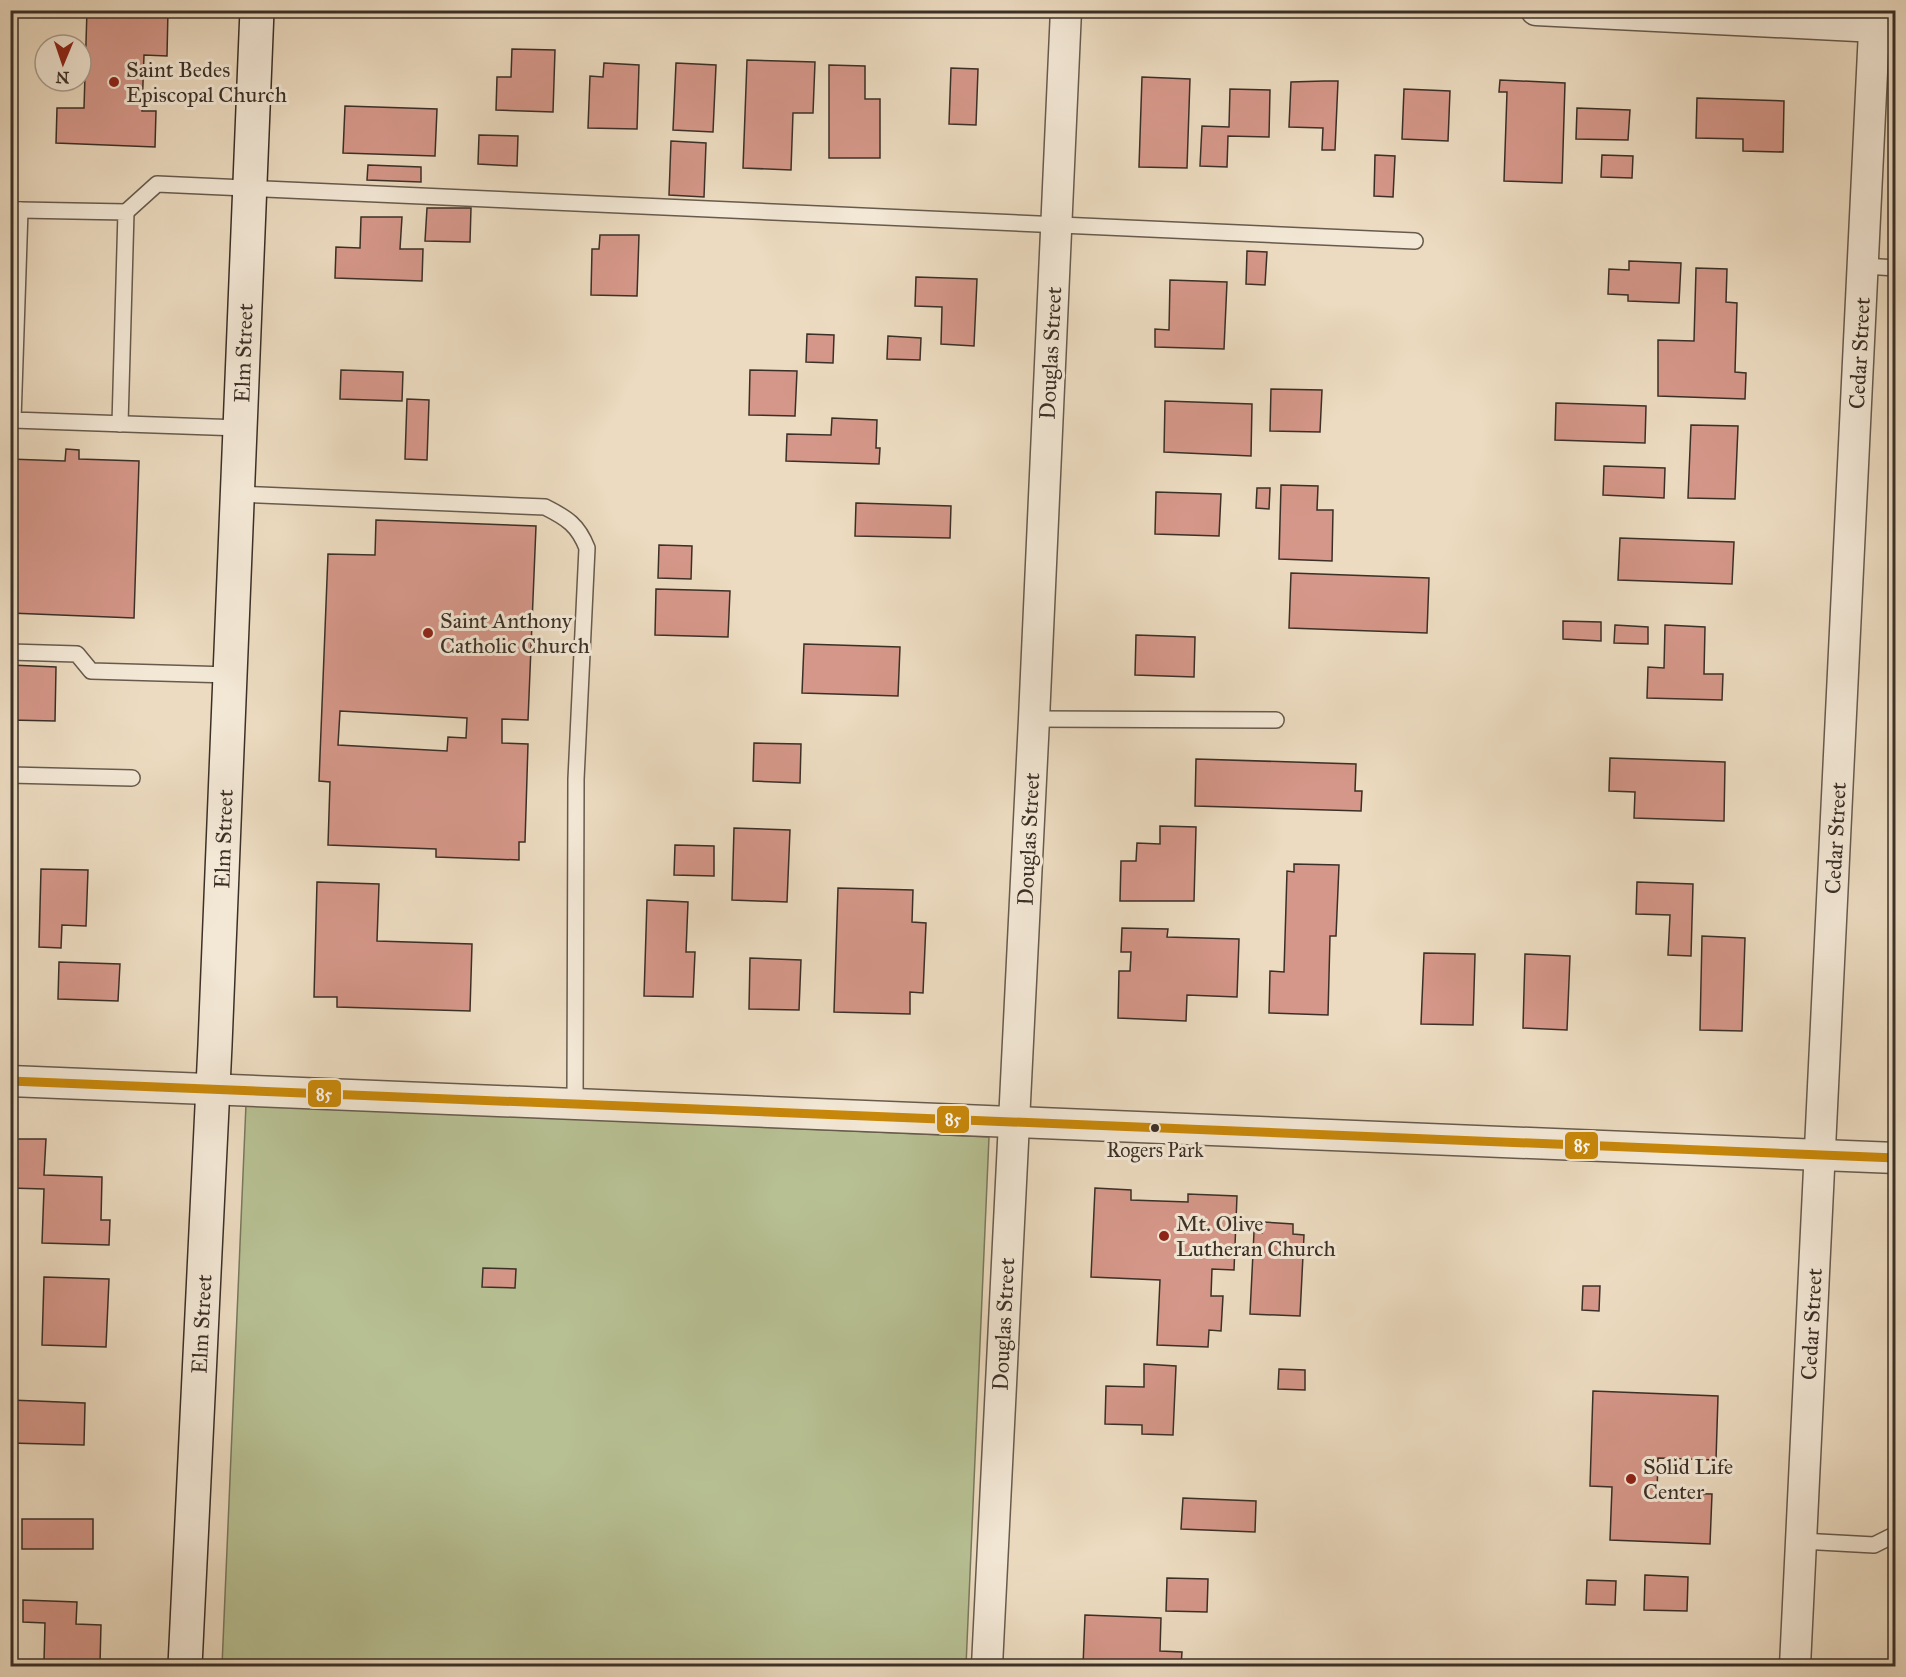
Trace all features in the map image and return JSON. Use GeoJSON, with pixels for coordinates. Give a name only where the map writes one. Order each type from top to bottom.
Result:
{"type":"FeatureCollection","features":[{"type":"Feature","properties":{"kind":"street","name":"Elm Street"},"geometry":{"type":"LineString","coordinates":[[185,1666],[213,1089],[257,10]]}},
{"type":"Feature","properties":{"kind":"street","name":"Douglas Street"},"geometry":{"type":"LineString","coordinates":[[987,1666],[1012,1123],[1034,719],[1066,10]]}},
{"type":"Feature","properties":{"kind":"street"},"geometry":{"type":"LineString","coordinates":[[1536,10],[1882,22]]}},
{"type":"Feature","properties":{"kind":"street","name":"Cedar Street"},"geometry":{"type":"LineString","coordinates":[[1795,1666],[1864,267],[1882,22]]}},
{"type":"Feature","properties":{"kind":"street"},"geometry":{"type":"LineString","coordinates":[[10,1081],[1896,1158]]}},
{"type":"Feature","properties":{"kind":"lane"},"geometry":{"type":"LineString","coordinates":[[240,428],[13,420],[15,210],[126,212],[157,184],[1056,227],[1415,241]]}},
{"type":"Feature","properties":{"kind":"lane"},"geometry":{"type":"LineString","coordinates":[[120,424],[126,212]]}},
{"type":"Feature","properties":{"kind":"lane"},"geometry":{"type":"LineString","coordinates":[[1864,267],[1896,268]]}},
{"type":"Feature","properties":{"kind":"lane"},"geometry":{"type":"LineString","coordinates":[[237,494],[545,507],[570,519],[581,532],[587,548],[576,779],[575,1105]]}},
{"type":"Feature","properties":{"kind":"lane"},"geometry":{"type":"LineString","coordinates":[[10,652],[77,654],[91,671],[230,675]]}},
{"type":"Feature","properties":{"kind":"lane"},"geometry":{"type":"LineString","coordinates":[[1034,719],[1276,720]]}},
{"type":"Feature","properties":{"kind":"lane"},"geometry":{"type":"LineString","coordinates":[[10,775],[132,778]]}},
{"type":"Feature","properties":{"kind":"lane"},"geometry":{"type":"LineString","coordinates":[[1801,1541],[1874,1545],[1896,1534]]}},
{"type":"Feature","properties":{"kind":"green space"},"geometry":{"type":"Polygon","coordinates":[[[246,1104],[989,1137],[966,1666],[222,1666],[246,1104]]]}},
{"type":"Feature","properties":{"kind":"building","name":"Saint Bedes Episcopal Church"},"geometry":{"type":"Polygon","coordinates":[[[87,10],[168,10],[167,56],[144,55],[142,111],[156,111],[155,147],[56,143],[57,108],[84,108],[84,93],[93,93],[93,33],[86,33],[87,10]]]}},
{"type":"Feature","properties":{"kind":"building"},"geometry":{"type":"Polygon","coordinates":[[[512,49],[555,50],[553,112],[496,110],[497,77],[511,77],[512,49]]]}},
{"type":"Feature","properties":{"kind":"building"},"geometry":{"type":"Polygon","coordinates":[[[747,60],[815,62],[813,113],[793,113],[791,170],[743,168],[747,60]]]}},
{"type":"Feature","properties":{"kind":"building"},"geometry":{"type":"Polygon","coordinates":[[[604,63],[639,65],[637,129],[588,128],[590,76],[603,77],[604,63]]]}},
{"type":"Feature","properties":{"kind":"building"},"geometry":{"type":"Polygon","coordinates":[[[676,63],[716,65],[713,132],[673,130],[676,63]]]}},
{"type":"Feature","properties":{"kind":"building"},"geometry":{"type":"Polygon","coordinates":[[[829,65],[865,66],[865,99],[880,99],[880,158],[829,158],[829,65]]]}},
{"type":"Feature","properties":{"kind":"building"},"geometry":{"type":"Polygon","coordinates":[[[951,68],[978,69],[976,125],[949,124],[951,68]]]}},
{"type":"Feature","properties":{"kind":"building"},"geometry":{"type":"Polygon","coordinates":[[[1142,77],[1190,79],[1187,168],[1139,167],[1142,77]]]}},
{"type":"Feature","properties":{"kind":"building"},"geometry":{"type":"Polygon","coordinates":[[[1500,80],[1565,83],[1562,183],[1504,181],[1507,92],[1499,92],[1500,80]]]}},
{"type":"Feature","properties":{"kind":"building"},"geometry":{"type":"Polygon","coordinates":[[[1338,81],[1335,150],[1322,150],[1323,128],[1289,127],[1291,82],[1338,81]]]}},
{"type":"Feature","properties":{"kind":"building"},"geometry":{"type":"Polygon","coordinates":[[[1230,89],[1270,90],[1269,137],[1228,136],[1227,167],[1200,166],[1202,126],[1229,127],[1230,89]]]}},
{"type":"Feature","properties":{"kind":"building"},"geometry":{"type":"Polygon","coordinates":[[[1404,89],[1450,91],[1448,141],[1402,139],[1404,89]]]}},
{"type":"Feature","properties":{"kind":"building"},"geometry":{"type":"Polygon","coordinates":[[[1697,98],[1784,101],[1783,152],[1743,151],[1743,139],[1696,138],[1697,98]]]}},
{"type":"Feature","properties":{"kind":"building"},"geometry":{"type":"Polygon","coordinates":[[[345,106],[437,109],[435,156],[343,153],[345,106]]]}},
{"type":"Feature","properties":{"kind":"building"},"geometry":{"type":"Polygon","coordinates":[[[1577,108],[1630,110],[1628,140],[1576,139],[1577,108]]]}},
{"type":"Feature","properties":{"kind":"building"},"geometry":{"type":"Polygon","coordinates":[[[479,135],[518,136],[517,166],[478,164],[479,135]]]}},
{"type":"Feature","properties":{"kind":"building"},"geometry":{"type":"Polygon","coordinates":[[[671,141],[706,143],[704,197],[669,195],[671,141]]]}},
{"type":"Feature","properties":{"kind":"building"},"geometry":{"type":"Polygon","coordinates":[[[1375,155],[1395,156],[1393,197],[1374,196],[1375,155]]]}},
{"type":"Feature","properties":{"kind":"building"},"geometry":{"type":"Polygon","coordinates":[[[1602,155],[1633,156],[1632,178],[1601,177],[1602,155]]]}},
{"type":"Feature","properties":{"kind":"building"},"geometry":{"type":"Polygon","coordinates":[[[368,165],[421,167],[421,182],[367,180],[368,165]]]}},
{"type":"Feature","properties":{"kind":"building"},"geometry":{"type":"Polygon","coordinates":[[[427,208],[471,208],[470,242],[425,241],[427,208]]]}},
{"type":"Feature","properties":{"kind":"building"},"geometry":{"type":"Polygon","coordinates":[[[361,217],[402,217],[400,249],[423,249],[422,281],[335,278],[336,247],[360,248],[361,217]]]}},
{"type":"Feature","properties":{"kind":"building"},"geometry":{"type":"Polygon","coordinates":[[[600,235],[639,235],[637,296],[591,295],[592,249],[599,249],[600,235]]]}},
{"type":"Feature","properties":{"kind":"building"},"geometry":{"type":"Polygon","coordinates":[[[1247,251],[1267,252],[1265,285],[1246,284],[1247,251]]]}},
{"type":"Feature","properties":{"kind":"building"},"geometry":{"type":"Polygon","coordinates":[[[1629,261],[1681,263],[1679,303],[1628,301],[1628,295],[1608,294],[1609,269],[1629,270],[1629,261]]]}},
{"type":"Feature","properties":{"kind":"building"},"geometry":{"type":"Polygon","coordinates":[[[1696,268],[1727,269],[1726,302],[1737,303],[1735,372],[1746,373],[1745,399],[1658,396],[1658,340],[1694,341],[1696,268]]]}},
{"type":"Feature","properties":{"kind":"building"},"geometry":{"type":"Polygon","coordinates":[[[916,277],[977,279],[974,346],[941,344],[942,307],[915,306],[916,277]]]}},
{"type":"Feature","properties":{"kind":"building"},"geometry":{"type":"Polygon","coordinates":[[[1170,280],[1227,282],[1224,349],[1155,347],[1155,329],[1169,330],[1170,280]]]}},
{"type":"Feature","properties":{"kind":"building"},"geometry":{"type":"Polygon","coordinates":[[[807,334],[834,335],[833,363],[806,362],[807,334]]]}},
{"type":"Feature","properties":{"kind":"building"},"geometry":{"type":"Polygon","coordinates":[[[888,336],[921,338],[920,360],[887,359],[888,336]]]}},
{"type":"Feature","properties":{"kind":"building"},"geometry":{"type":"Polygon","coordinates":[[[341,370],[403,372],[402,401],[340,399],[341,370]]]}},
{"type":"Feature","properties":{"kind":"building"},"geometry":{"type":"Polygon","coordinates":[[[750,370],[797,371],[795,416],[749,415],[750,370]]]}},
{"type":"Feature","properties":{"kind":"building"},"geometry":{"type":"Polygon","coordinates":[[[1271,389],[1322,390],[1320,432],[1270,431],[1271,389]]]}},
{"type":"Feature","properties":{"kind":"building"},"geometry":{"type":"Polygon","coordinates":[[[407,399],[429,400],[427,460],[405,459],[407,399]]]}},
{"type":"Feature","properties":{"kind":"building"},"geometry":{"type":"Polygon","coordinates":[[[1165,401],[1252,404],[1251,456],[1164,452],[1165,401]]]}},
{"type":"Feature","properties":{"kind":"building"},"geometry":{"type":"Polygon","coordinates":[[[1556,403],[1646,406],[1645,443],[1555,440],[1556,403]]]}},
{"type":"Feature","properties":{"kind":"building"},"geometry":{"type":"Polygon","coordinates":[[[832,418],[877,420],[876,448],[880,448],[879,464],[786,461],[787,434],[831,435],[832,418]]]}},
{"type":"Feature","properties":{"kind":"building"},"geometry":{"type":"Polygon","coordinates":[[[1691,425],[1738,426],[1735,499],[1688,498],[1691,425]]]}},
{"type":"Feature","properties":{"kind":"building"},"geometry":{"type":"Polygon","coordinates":[[[66,449],[79,450],[79,459],[139,461],[134,618],[10,613],[10,459],[65,461],[66,449]]]}},
{"type":"Feature","properties":{"kind":"building"},"geometry":{"type":"Polygon","coordinates":[[[1604,466],[1665,468],[1664,498],[1603,495],[1604,466]]]}},
{"type":"Feature","properties":{"kind":"building"},"geometry":{"type":"Polygon","coordinates":[[[1281,485],[1318,486],[1317,510],[1333,510],[1332,561],[1279,559],[1281,485]]]}},
{"type":"Feature","properties":{"kind":"building"},"geometry":{"type":"Polygon","coordinates":[[[1257,488],[1270,488],[1269,509],[1256,508],[1257,488]]]}},
{"type":"Feature","properties":{"kind":"building"},"geometry":{"type":"Polygon","coordinates":[[[1156,492],[1221,494],[1219,536],[1155,534],[1156,492]]]}},
{"type":"Feature","properties":{"kind":"building"},"geometry":{"type":"Polygon","coordinates":[[[856,503],[951,506],[950,538],[855,536],[856,503]]]}},
{"type":"Feature","properties":{"kind":"building","name":"Saint Anthony Catholic Church"},"geometry":{"type":"Polygon","coordinates":[[[376,520],[536,526],[528,720],[502,719],[502,743],[528,744],[525,842],[519,842],[519,860],[436,857],[436,849],[328,845],[330,782],[319,781],[328,554],[375,555],[376,520]],[[340,711],[338,745],[447,751],[448,737],[466,738],[467,718],[340,711]]]}},
{"type":"Feature","properties":{"kind":"building"},"geometry":{"type":"Polygon","coordinates":[[[1620,538],[1734,542],[1732,584],[1618,580],[1620,538]]]}},
{"type":"Feature","properties":{"kind":"building"},"geometry":{"type":"Polygon","coordinates":[[[659,545],[692,546],[691,579],[658,578],[659,545]]]}},
{"type":"Feature","properties":{"kind":"building"},"geometry":{"type":"Polygon","coordinates":[[[1291,573],[1429,578],[1427,633],[1289,628],[1291,573]]]}},
{"type":"Feature","properties":{"kind":"building"},"geometry":{"type":"Polygon","coordinates":[[[656,589],[730,591],[728,637],[655,635],[656,589]]]}},
{"type":"Feature","properties":{"kind":"building"},"geometry":{"type":"Polygon","coordinates":[[[1563,621],[1601,622],[1601,641],[1563,639],[1563,621]]]}},
{"type":"Feature","properties":{"kind":"building"},"geometry":{"type":"Polygon","coordinates":[[[1615,625],[1648,627],[1648,644],[1614,643],[1615,625]]]}},
{"type":"Feature","properties":{"kind":"building"},"geometry":{"type":"Polygon","coordinates":[[[1665,625],[1705,627],[1704,674],[1723,674],[1722,700],[1647,698],[1648,667],[1664,668],[1665,625]]]}},
{"type":"Feature","properties":{"kind":"building"},"geometry":{"type":"Polygon","coordinates":[[[1136,635],[1195,637],[1194,677],[1135,675],[1136,635]]]}},
{"type":"Feature","properties":{"kind":"building"},"geometry":{"type":"Polygon","coordinates":[[[804,644],[900,647],[898,696],[802,693],[804,644]]]}},
{"type":"Feature","properties":{"kind":"building"},"geometry":{"type":"Polygon","coordinates":[[[10,665],[56,667],[55,721],[10,720],[10,665]]]}},
{"type":"Feature","properties":{"kind":"building"},"geometry":{"type":"Polygon","coordinates":[[[754,743],[801,744],[800,783],[753,781],[754,743]]]}},
{"type":"Feature","properties":{"kind":"building"},"geometry":{"type":"Polygon","coordinates":[[[1610,758],[1725,762],[1724,821],[1634,818],[1635,792],[1609,791],[1610,758]]]}},
{"type":"Feature","properties":{"kind":"building"},"geometry":{"type":"Polygon","coordinates":[[[1196,759],[1356,764],[1355,791],[1362,791],[1361,811],[1195,806],[1196,759]]]}},
{"type":"Feature","properties":{"kind":"building"},"geometry":{"type":"Polygon","coordinates":[[[1160,826],[1196,827],[1194,901],[1120,901],[1121,861],[1136,861],[1137,843],[1160,844],[1160,826]]]}},
{"type":"Feature","properties":{"kind":"building"},"geometry":{"type":"Polygon","coordinates":[[[734,828],[790,830],[787,902],[732,900],[734,828]]]}},
{"type":"Feature","properties":{"kind":"building"},"geometry":{"type":"Polygon","coordinates":[[[675,845],[714,846],[714,876],[674,875],[675,845]]]}},
{"type":"Feature","properties":{"kind":"building"},"geometry":{"type":"Polygon","coordinates":[[[1294,864],[1339,865],[1336,936],[1330,936],[1328,1015],[1269,1013],[1270,971],[1284,972],[1287,871],[1294,872],[1294,864]]]}},
{"type":"Feature","properties":{"kind":"building"},"geometry":{"type":"Polygon","coordinates":[[[41,869],[88,870],[86,926],[62,925],[61,948],[39,947],[41,869]]]}},
{"type":"Feature","properties":{"kind":"building"},"geometry":{"type":"Polygon","coordinates":[[[317,882],[379,884],[377,941],[472,944],[470,1011],[337,1007],[337,997],[314,997],[317,882]]]}},
{"type":"Feature","properties":{"kind":"building"},"geometry":{"type":"Polygon","coordinates":[[[1637,882],[1693,884],[1691,956],[1668,955],[1670,915],[1636,914],[1637,882]]]}},
{"type":"Feature","properties":{"kind":"building"},"geometry":{"type":"Polygon","coordinates":[[[838,888],[913,890],[912,922],[926,923],[923,993],[910,992],[910,1014],[834,1012],[838,888]]]}},
{"type":"Feature","properties":{"kind":"building"},"geometry":{"type":"Polygon","coordinates":[[[647,900],[688,902],[686,952],[695,952],[693,997],[644,996],[647,900]]]}},
{"type":"Feature","properties":{"kind":"building"},"geometry":{"type":"Polygon","coordinates":[[[1122,928],[1168,929],[1167,937],[1239,939],[1237,997],[1187,995],[1186,1021],[1118,1018],[1119,971],[1130,971],[1131,952],[1121,952],[1122,928]]]}},
{"type":"Feature","properties":{"kind":"building"},"geometry":{"type":"Polygon","coordinates":[[[1702,936],[1745,938],[1742,1031],[1700,1030],[1702,936]]]}},
{"type":"Feature","properties":{"kind":"building"},"geometry":{"type":"Polygon","coordinates":[[[1424,953],[1475,954],[1473,1025],[1421,1024],[1424,953]]]}},
{"type":"Feature","properties":{"kind":"building"},"geometry":{"type":"Polygon","coordinates":[[[1525,954],[1570,956],[1567,1030],[1523,1028],[1525,954]]]}},
{"type":"Feature","properties":{"kind":"building"},"geometry":{"type":"Polygon","coordinates":[[[750,958],[801,960],[799,1010],[749,1009],[750,958]]]}},
{"type":"Feature","properties":{"kind":"building"},"geometry":{"type":"Polygon","coordinates":[[[59,962],[120,964],[118,1001],[58,999],[59,962]]]}},
{"type":"Feature","properties":{"kind":"building"},"geometry":{"type":"Polygon","coordinates":[[[10,1139],[46,1139],[44,1175],[102,1177],[101,1220],[110,1220],[109,1245],[42,1243],[44,1189],[10,1188],[10,1139]]]}},
{"type":"Feature","properties":{"kind":"building","name":"Mt. Olive Lutheran Church"},"geometry":{"type":"Polygon","coordinates":[[[1095,1188],[1131,1190],[1131,1200],[1188,1202],[1188,1194],[1237,1196],[1234,1270],[1212,1269],[1211,1296],[1223,1296],[1221,1331],[1209,1330],[1208,1347],[1157,1345],[1160,1280],[1091,1277],[1095,1188]]]}},
{"type":"Feature","properties":{"kind":"building"},"geometry":{"type":"Polygon","coordinates":[[[1263,1222],[1293,1224],[1293,1234],[1304,1235],[1300,1316],[1250,1314],[1254,1232],[1262,1233],[1263,1222]]]}},
{"type":"Feature","properties":{"kind":"building"},"geometry":{"type":"Polygon","coordinates":[[[483,1268],[516,1269],[515,1288],[482,1287],[483,1268]]]}},
{"type":"Feature","properties":{"kind":"building"},"geometry":{"type":"Polygon","coordinates":[[[44,1277],[109,1279],[106,1347],[42,1345],[44,1277]]]}},
{"type":"Feature","properties":{"kind":"building"},"geometry":{"type":"Polygon","coordinates":[[[1583,1286],[1600,1286],[1599,1311],[1582,1310],[1583,1286]]]}},
{"type":"Feature","properties":{"kind":"building"},"geometry":{"type":"Polygon","coordinates":[[[1144,1364],[1176,1366],[1173,1435],[1142,1434],[1142,1425],[1105,1424],[1106,1386],[1144,1387],[1144,1364]]]}},
{"type":"Feature","properties":{"kind":"building"},"geometry":{"type":"Polygon","coordinates":[[[1279,1369],[1305,1370],[1305,1390],[1278,1389],[1279,1369]]]}},
{"type":"Feature","properties":{"kind":"building"},"geometry":{"type":"Polygon","coordinates":[[[1593,1391],[1718,1396],[1716,1460],[1658,1458],[1657,1493],[1712,1494],[1710,1544],[1610,1540],[1612,1487],[1590,1486],[1593,1391]]]}},
{"type":"Feature","properties":{"kind":"building"},"geometry":{"type":"Polygon","coordinates":[[[10,1400],[85,1403],[84,1445],[10,1443],[10,1400]]]}},
{"type":"Feature","properties":{"kind":"building"},"geometry":{"type":"Polygon","coordinates":[[[1183,1498],[1256,1501],[1255,1532],[1181,1529],[1183,1498]]]}},
{"type":"Feature","properties":{"kind":"building"},"geometry":{"type":"Polygon","coordinates":[[[22,1519],[93,1519],[93,1549],[22,1549],[22,1519]]]}},
{"type":"Feature","properties":{"kind":"building"},"geometry":{"type":"Polygon","coordinates":[[[1645,1575],[1688,1577],[1687,1611],[1644,1610],[1645,1575]]]}},
{"type":"Feature","properties":{"kind":"building"},"geometry":{"type":"Polygon","coordinates":[[[1167,1578],[1208,1579],[1207,1612],[1166,1611],[1167,1578]]]}},
{"type":"Feature","properties":{"kind":"building"},"geometry":{"type":"Polygon","coordinates":[[[1587,1580],[1616,1581],[1615,1605],[1586,1604],[1587,1580]]]}},
{"type":"Feature","properties":{"kind":"building"},"geometry":{"type":"Polygon","coordinates":[[[23,1600],[77,1602],[76,1624],[101,1625],[100,1663],[44,1661],[45,1623],[23,1622],[23,1600]]]}},
{"type":"Feature","properties":{"kind":"building"},"geometry":{"type":"Polygon","coordinates":[[[1085,1615],[1161,1618],[1160,1651],[1182,1652],[1181,1666],[1083,1666],[1085,1615]]]}},
{"type":"Feature","properties":{"kind":"transit line","name":"85"},"geometry":{"type":"LineString","coordinates":[[10,1081],[1896,1158]]}},
{"type":"Feature","properties":{"kind":"place","name":"Saint Bedes Episcopal Church"},"geometry":{"type":"Point","coordinates":[114,82]}},
{"type":"Feature","properties":{"kind":"place","name":"Saint Anthony Catholic Church"},"geometry":{"type":"Point","coordinates":[428,633]}},
{"type":"Feature","properties":{"kind":"place","name":"Rogers Park"},"geometry":{"type":"Point","coordinates":[1155,1128]}},
{"type":"Feature","properties":{"kind":"place","name":"Mt. Olive Lutheran Church"},"geometry":{"type":"Point","coordinates":[1164,1236]}},
{"type":"Feature","properties":{"kind":"place","name":"Solid Life Center"},"geometry":{"type":"Point","coordinates":[1631,1479]}}]}
